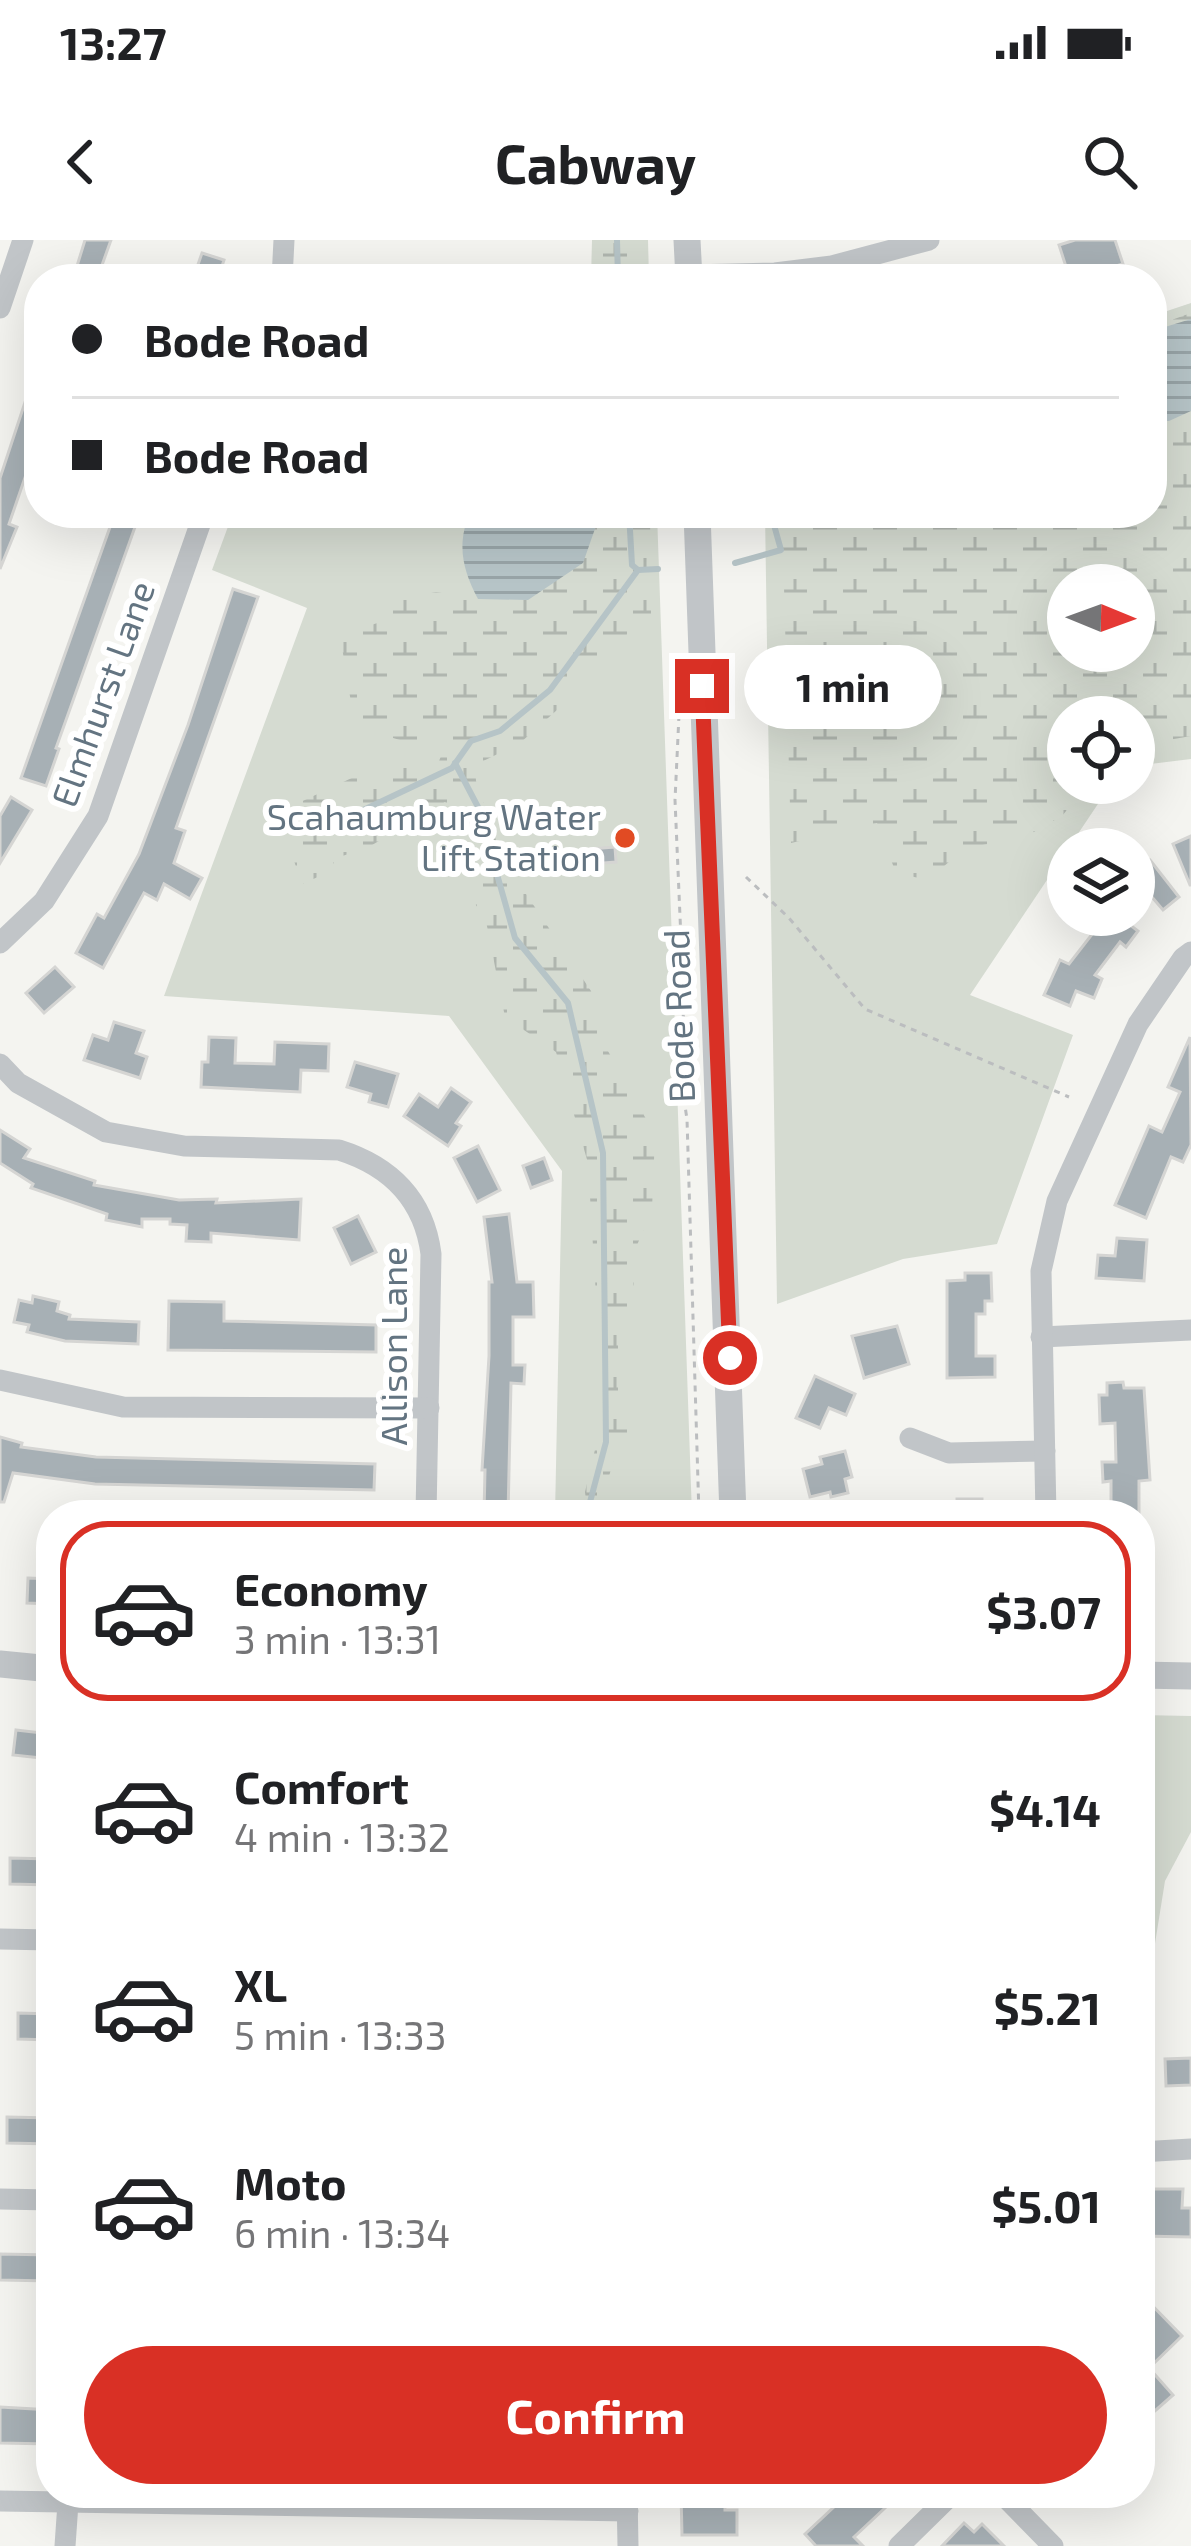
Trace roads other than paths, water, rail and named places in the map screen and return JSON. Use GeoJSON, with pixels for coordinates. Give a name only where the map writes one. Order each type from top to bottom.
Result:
{"type":"FeatureCollection","features":[{"type":"Feature","properties":{"kind":"street"},"geometry":{"type":"LineString","coordinates":[[0,308],[23,240]]}},
{"type":"Feature","properties":{"kind":"street"},"geometry":{"type":"LineString","coordinates":[[836,264],[868,248],[928,240]]}},
{"type":"Feature","properties":{"kind":"street","name":"Elmhurst Lane"},"geometry":{"type":"LineString","coordinates":[[0,943],[44,901],[98,816],[199,528]]}},
{"type":"Feature","properties":{"kind":"street","name":"Bode Road"},"geometry":{"type":"LineString","coordinates":[[698,528],[732,1500]]}},
{"type":"Feature","properties":{"kind":"street"},"geometry":{"type":"LineString","coordinates":[[1046,1500],[1041,1271],[1057,1202],[1138,1024],[1191,952]]}},
{"type":"Feature","properties":{"kind":"street","name":"Allison Lane"},"geometry":{"type":"LineString","coordinates":[[0,1064],[18,1083],[106,1132],[184,1146],[339,1150],[385,1170],[404,1187],[429,1238],[426,1500]]}},
{"type":"Feature","properties":{"kind":"street"},"geometry":{"type":"LineString","coordinates":[[1042,1336],[1191,1330]]}},
{"type":"Feature","properties":{"kind":"street"},"geometry":{"type":"LineString","coordinates":[[0,1380],[124,1407],[428,1408]]}},
{"type":"Feature","properties":{"kind":"street"},"geometry":{"type":"LineString","coordinates":[[910,1438],[949,1454],[1045,1451]]}},
{"type":"Feature","properties":{"kind":"street"},"geometry":{"type":"LineString","coordinates":[[0,1664],[36,1668]]}},
{"type":"Feature","properties":{"kind":"street"},"geometry":{"type":"LineString","coordinates":[[1155,1675],[1191,1676]]}},
{"type":"Feature","properties":{"kind":"street"},"geometry":{"type":"LineString","coordinates":[[0,1939],[36,1940]]}},
{"type":"Feature","properties":{"kind":"street"},"geometry":{"type":"LineString","coordinates":[[1155,2151],[1191,2149]]}},
{"type":"Feature","properties":{"kind":"street"},"geometry":{"type":"LineString","coordinates":[[0,2199],[36,2200]]}},
{"type":"Feature","properties":{"kind":"street"},"geometry":{"type":"LineString","coordinates":[[0,2501],[36,2502]]}},
{"type":"Feature","properties":{"kind":"street"},"geometry":{"type":"LineString","coordinates":[[65,2546],[68,2508]]}},
{"type":"Feature","properties":{"kind":"street"},"geometry":{"type":"LineString","coordinates":[[628,2508],[628,2546]]}},
{"type":"Feature","properties":{"kind":"street"},"geometry":{"type":"LineString","coordinates":[[899,2546],[937,2508]]}},
{"type":"Feature","properties":{"kind":"street"},"geometry":{"type":"LineString","coordinates":[[1016,2508],[1053,2546]]}},
{"type":"Feature","properties":{"kind":"waterway"},"geometry":{"type":"LineString","coordinates":[[617,240],[618,264]]}},
{"type":"Feature","properties":{"kind":"waterway"},"geometry":{"type":"LineString","coordinates":[[630,528],[632,565],[638,570],[658,569]]}},
{"type":"Feature","properties":{"kind":"waterway"},"geometry":{"type":"LineString","coordinates":[[735,563],[781,550],[775,528]]}},
{"type":"Feature","properties":{"kind":"waterway"},"geometry":{"type":"LineString","coordinates":[[319,831],[452,768],[471,741],[500,731],[550,690],[638,570]]}},
{"type":"Feature","properties":{"kind":"waterway"},"geometry":{"type":"LineString","coordinates":[[455,763],[478,807],[515,938],[568,1003],[603,1153],[606,1442],[591,1500]]}},
{"type":"Feature","properties":{"kind":"place","name":"Scahaumburg Water Lift Station"},"geometry":{"type":"Point","coordinates":[625,838]}}]}
